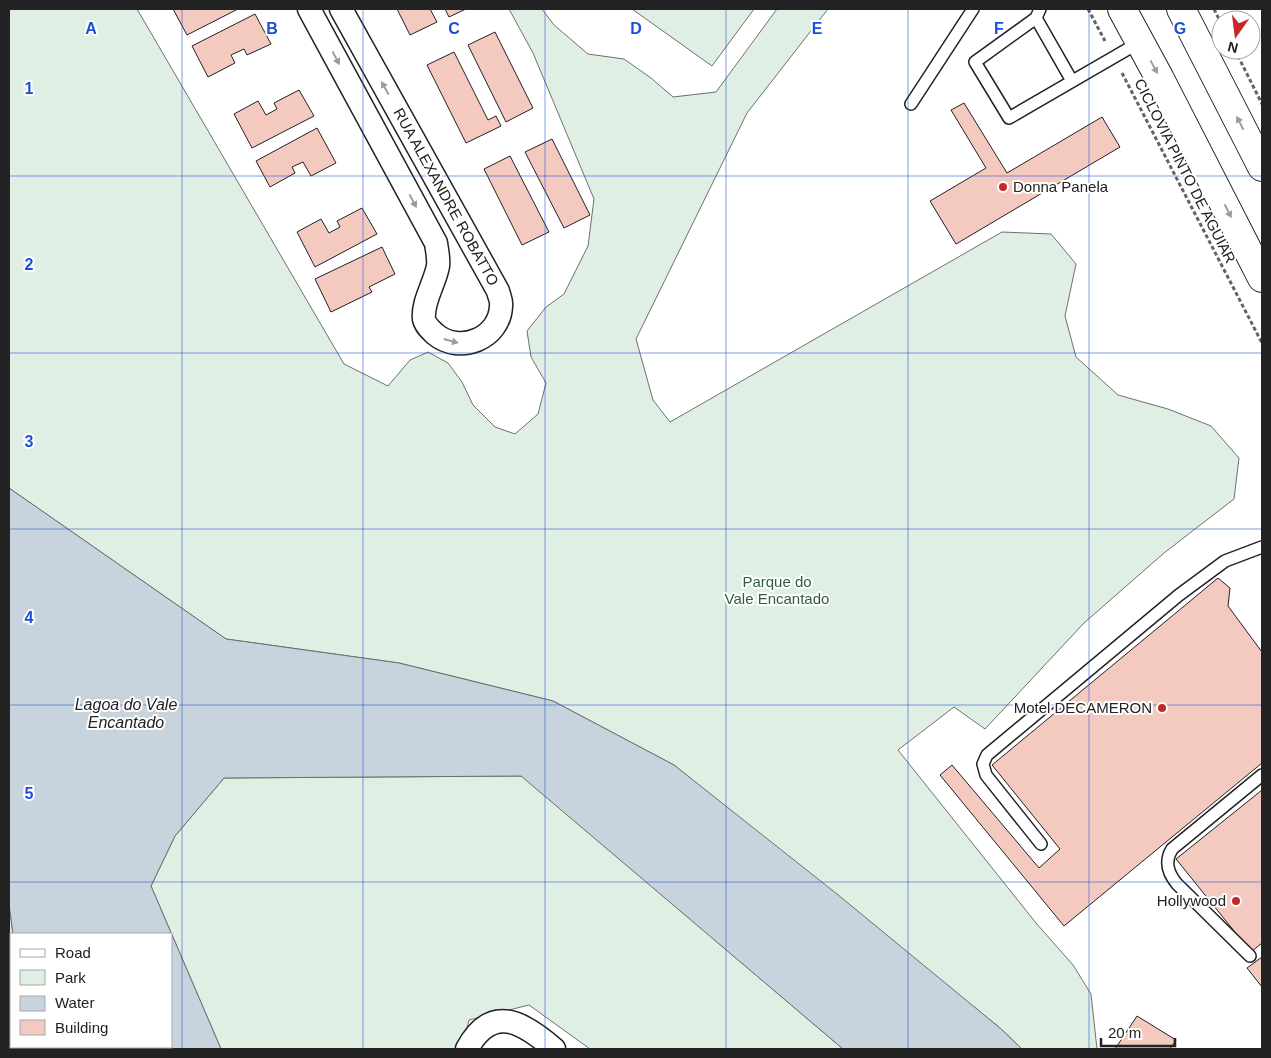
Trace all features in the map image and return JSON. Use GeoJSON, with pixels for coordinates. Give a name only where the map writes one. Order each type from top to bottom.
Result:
{"type":"FeatureCollection","features":[{"type":"Feature","properties":{"kind":"main road"},"geometry":{"type":"LineString","coordinates":[[1122,9],[1262,278]]}},
{"type":"Feature","properties":{"kind":"main road"},"geometry":{"type":"LineString","coordinates":[[1181,9],[1262,167]]}},
{"type":"Feature","properties":{"kind":"street","name":"RUA ALEXANDRE ROBATTO"},"geometry":{"type":"LineString","coordinates":[[309,9],[436,243],[439,256],[438,266],[426,304],[424,319],[429,329],[440,338],[452,343],[466,344],[480,339],[491,332],[499,319],[502,305],[498,291],[341,9]]}},
{"type":"Feature","properties":{"kind":"street"},"geometry":{"type":"LineString","coordinates":[[467,1049],[481,1029],[493,1022],[509,1021],[525,1027],[554,1049]]}},
{"type":"Feature","properties":{"kind":"lane"},"geometry":{"type":"LineString","coordinates":[[911,104],[973,9]]}},
{"type":"Feature","properties":{"kind":"lane"},"geometry":{"type":"LineString","coordinates":[[1072,81],[1038,13],[975,62],[1008,118],[1140,42]]}},
{"type":"Feature","properties":{"kind":"lane"},"geometry":{"type":"LineString","coordinates":[[1041,844],[986,775],[983,764],[987,755],[1179,595],[1225,561],[1262,547]]}},
{"type":"Feature","properties":{"kind":"lane"},"geometry":{"type":"LineString","coordinates":[[1250,956],[1177,884],[1170,875],[1167,865],[1168,856],[1172,849],[1262,775]]}},
{"type":"Feature","properties":{"kind":"path","name":"CICLOVIA PINTO DE AGUIAR"},"geometry":{"type":"LineString","coordinates":[[1088,9],[1262,343]]}},
{"type":"Feature","properties":{"kind":"path"},"geometry":{"type":"LineString","coordinates":[[1240,60],[1262,104]]}},
{"type":"Feature","properties":{"kind":"green space","name":"Parque do Vale Encantado"},"geometry":{"type":"Polygon","coordinates":[[[9,9],[137,9],[344,364],[388,386],[410,360],[428,352],[448,363],[462,382],[473,405],[495,427],[515,434],[538,414],[546,383],[531,357],[527,331],[546,307],[564,294],[588,246],[594,199],[533,53],[509,9],[542,9],[554,25],[588,54],[624,59],[651,78],[673,97],[716,92],[777,9],[828,9],[747,113],[636,339],[653,400],[670,422],[1002,232],[1051,234],[1076,264],[1065,316],[1076,357],[1118,395],[1168,409],[1211,426],[1239,458],[1234,499],[1164,553],[1084,623],[985,729],[954,707],[898,750],[1036,923],[1073,965],[1091,994],[1097,1049],[1022,1049],[1000,1028],[674,765],[553,701],[399,663],[226,639],[9,488],[9,9]]]}},
{"type":"Feature","properties":{"kind":"green space"},"geometry":{"type":"Polygon","coordinates":[[[632,9],[754,9],[712,66],[632,9]]]}},
{"type":"Feature","properties":{"kind":"green space"},"geometry":{"type":"Polygon","coordinates":[[[522,776],[843,1049],[590,1049],[529,1005],[469,1020],[462,1049],[221,1049],[151,886],[175,836],[224,778],[522,776]]]}},
{"type":"Feature","properties":{"kind":"green space"},"geometry":{"type":"Polygon","coordinates":[[[9,904],[13,933],[10,933],[10,1048],[27,1049],[9,1049],[9,904]]]}},
{"type":"Feature","properties":{"kind":"water","name":"Lagoa do Vale Encantado"},"geometry":{"type":"Polygon","coordinates":[[[9,488],[226,639],[399,663],[553,701],[674,765],[837,894],[1000,1028],[1022,1049],[843,1049],[521,776],[224,778],[175,836],[151,886],[171,933],[13,933],[9,904],[9,488]]]}},
{"type":"Feature","properties":{"kind":"water","name":"Lagoa do Vale Encantado"},"geometry":{"type":"Polygon","coordinates":[[[172,935],[221,1049],[27,1049],[172,1048],[172,935]]]}},
{"type":"Feature","properties":{"kind":"building"},"geometry":{"type":"Polygon","coordinates":[[[173,9],[238,9],[187,35],[173,9]]]}},
{"type":"Feature","properties":{"kind":"building"},"geometry":{"type":"Polygon","coordinates":[[[397,9],[430,9],[437,22],[410,35],[397,9]]]}},
{"type":"Feature","properties":{"kind":"building"},"geometry":{"type":"Polygon","coordinates":[[[445,9],[466,9],[449,17],[445,9]]]}},
{"type":"Feature","properties":{"kind":"building"},"geometry":{"type":"Polygon","coordinates":[[[255,14],[271,44],[247,55],[244,49],[231,55],[235,63],[208,77],[192,46],[255,14]]]}},
{"type":"Feature","properties":{"kind":"building"},"geometry":{"type":"Polygon","coordinates":[[[495,32],[533,108],[506,122],[468,45],[495,32]]]}},
{"type":"Feature","properties":{"kind":"building"},"geometry":{"type":"Polygon","coordinates":[[[454,52],[488,120],[496,116],[501,126],[466,143],[427,65],[454,52]]]}},
{"type":"Feature","properties":{"kind":"building"},"geometry":{"type":"Polygon","coordinates":[[[299,90],[314,116],[252,148],[234,114],[258,101],[266,115],[277,109],[274,103],[299,90]]]}},
{"type":"Feature","properties":{"kind":"building","name":"Donna Panela"},"geometry":{"type":"Polygon","coordinates":[[[964,103],[1007,173],[1102,117],[1120,147],[956,244],[930,201],[986,168],[951,110],[964,103]]]}},
{"type":"Feature","properties":{"kind":"building"},"geometry":{"type":"Polygon","coordinates":[[[317,128],[336,163],[311,176],[303,162],[292,167],[295,173],[270,187],[256,161],[317,128]]]}},
{"type":"Feature","properties":{"kind":"building"},"geometry":{"type":"Polygon","coordinates":[[[552,139],[590,215],[564,228],[525,152],[552,139]]]}},
{"type":"Feature","properties":{"kind":"building"},"geometry":{"type":"Polygon","coordinates":[[[510,156],[549,232],[522,245],[484,169],[510,156]]]}},
{"type":"Feature","properties":{"kind":"building"},"geometry":{"type":"Polygon","coordinates":[[[362,208],[377,234],[315,267],[297,232],[321,219],[329,233],[340,227],[337,221],[362,208]]]}},
{"type":"Feature","properties":{"kind":"building"},"geometry":{"type":"Polygon","coordinates":[[[382,247],[395,274],[369,287],[372,292],[331,312],[315,279],[382,247]]]}},
{"type":"Feature","properties":{"kind":"building","name":"Motel DECAMERON"},"geometry":{"type":"Polygon","coordinates":[[[1218,578],[1230,588],[1228,606],[1262,652],[1262,763],[1064,926],[940,775],[952,765],[1039,868],[1060,849],[992,765],[1218,578]]]}},
{"type":"Feature","properties":{"kind":"building","name":"Hollywood"},"geometry":{"type":"Polygon","coordinates":[[[1262,790],[1262,943],[1251,952],[1176,859],[1262,790]]]}},
{"type":"Feature","properties":{"kind":"building"},"geometry":{"type":"Polygon","coordinates":[[[1262,957],[1262,987],[1247,968],[1262,957]]]}},
{"type":"Feature","properties":{"kind":"building"},"geometry":{"type":"Polygon","coordinates":[[[1137,1016],[1176,1040],[1170,1049],[1115,1049],[1137,1016]]]}},
{"type":"Feature","properties":{"kind":"place","name":"Donna Panela"},"geometry":{"type":"Point","coordinates":[1003,187]}},
{"type":"Feature","properties":{"kind":"place","name":"Motel DECAMERON"},"geometry":{"type":"Point","coordinates":[1162,708]}},
{"type":"Feature","properties":{"kind":"place","name":"Hollywood"},"geometry":{"type":"Point","coordinates":[1236,901]}}]}
